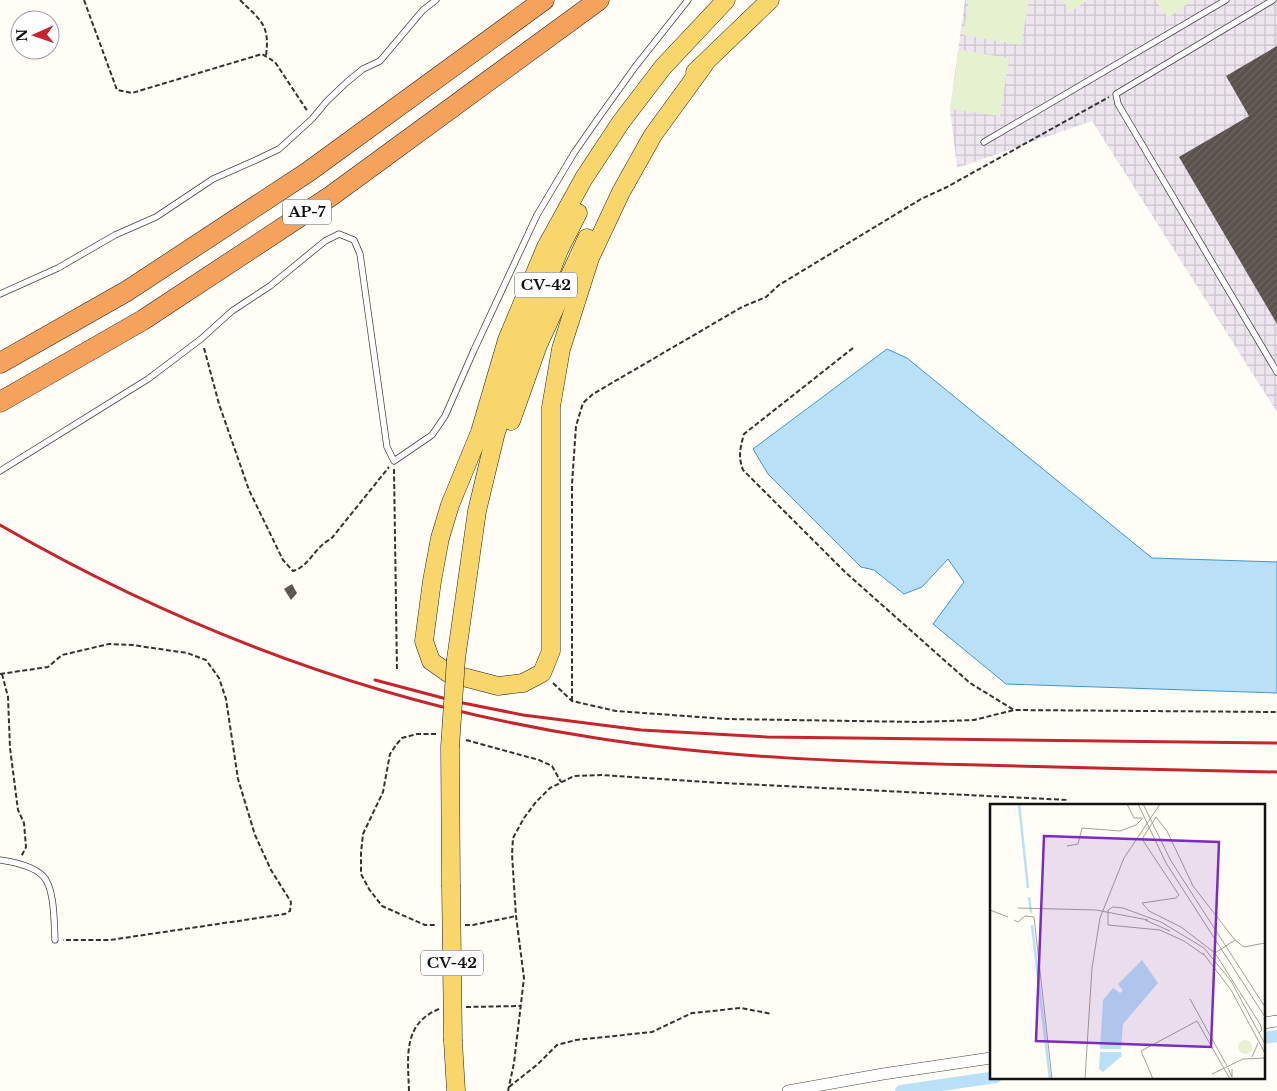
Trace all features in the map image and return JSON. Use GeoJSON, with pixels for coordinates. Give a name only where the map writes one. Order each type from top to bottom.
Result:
{"type":"FeatureCollection","features":[{"type":"Feature","properties":{"kind":"highway","name":"AP-7"},"geometry":{"type":"LineString","coordinates":[[0,363],[127,291],[308,172],[544,0]]}},
{"type":"Feature","properties":{"kind":"highway","name":"AP-7"},"geometry":{"type":"LineString","coordinates":[[0,402],[143,320],[331,196],[599,0]]}},
{"type":"Feature","properties":{"kind":"main road"},"geometry":{"type":"LineString","coordinates":[[704,64],[654,135],[621,192],[590,258],[561,348],[551,407],[551,651],[542,673],[523,683],[498,686],[448,673],[431,662],[424,641],[432,581],[440,538],[450,505],[480,432],[507,340],[546,247],[584,178],[621,122],[664,67],[726,0]]}},
{"type":"Feature","properties":{"kind":"main road","name":"CV-42"},"geometry":{"type":"LineString","coordinates":[[456,1091],[453,1041],[450,740],[461,618],[477,512],[494,436],[523,343],[559,250],[593,182],[628,125],[668,70],[718,15],[735,0]]}},
{"type":"Feature","properties":{"kind":"main road","name":"CV-42"},"geometry":{"type":"LineString","coordinates":[[461,618],[504,440],[538,345],[578,255],[613,189],[648,133],[686,80],[770,0]]}},
{"type":"Feature","properties":{"kind":"street"},"geometry":{"type":"LineString","coordinates":[[1264,1023],[1277,1021]]}},
{"type":"Feature","properties":{"kind":"street"},"geometry":{"type":"LineString","coordinates":[[788,1091],[883,1074],[990,1058]]}},
{"type":"Feature","properties":{"kind":"lane"},"geometry":{"type":"LineString","coordinates":[[0,294],[58,268],[115,235],[156,217],[212,179],[279,148],[312,119],[347,82],[364,69],[380,61],[423,10],[436,0]]}},
{"type":"Feature","properties":{"kind":"lane"},"geometry":{"type":"LineString","coordinates":[[0,471],[148,379],[201,339],[232,311],[270,286],[324,240],[339,234],[354,240],[360,254],[387,447],[394,461],[432,435],[445,416],[537,215],[574,153],[597,120],[635,67],[688,0]]}},
{"type":"Feature","properties":{"kind":"lane"},"geometry":{"type":"LineString","coordinates":[[984,142],[1226,0]]}},
{"type":"Feature","properties":{"kind":"lane"},"geometry":{"type":"LineString","coordinates":[[1273,0],[1116,94],[1118,104],[1277,372]]}},
{"type":"Feature","properties":{"kind":"lane"},"geometry":{"type":"LineString","coordinates":[[0,860],[36,870],[45,877],[52,904],[55,940]]}},
{"type":"Feature","properties":{"kind":"path"},"geometry":{"type":"LineString","coordinates":[[84,0],[118,90],[132,93],[262,54],[275,62],[312,119]]}},
{"type":"Feature","properties":{"kind":"path"},"geometry":{"type":"LineString","coordinates":[[240,0],[264,25],[267,44],[266,56]]}},
{"type":"Feature","properties":{"kind":"path"},"geometry":{"type":"LineString","coordinates":[[572,701],[572,484],[576,426],[583,403],[593,394],[742,307],[766,297],[779,285],[921,199],[947,187],[1116,94]]}},
{"type":"Feature","properties":{"kind":"path"},"geometry":{"type":"LineString","coordinates":[[201,339],[219,404],[250,490],[283,560],[293,571],[301,569],[316,550],[331,539],[394,461]]}},
{"type":"Feature","properties":{"kind":"path"},"geometry":{"type":"LineString","coordinates":[[853,348],[744,434],[739,459],[743,470],[845,572],[970,683],[1014,710]]}},
{"type":"Feature","properties":{"kind":"path"},"geometry":{"type":"LineString","coordinates":[[394,461],[397,671]]}},
{"type":"Feature","properties":{"kind":"path"},"geometry":{"type":"LineString","coordinates":[[17,864],[26,847],[24,823],[18,810],[10,748],[8,697],[1,674],[48,667],[62,655],[109,644],[132,645],[187,653],[206,660],[219,678],[226,698],[238,779],[255,835],[272,870],[291,902],[290,911],[285,914],[110,940],[55,940]]}},
{"type":"Feature","properties":{"kind":"path"},"geometry":{"type":"LineString","coordinates":[[542,673],[572,701],[616,711],[737,720],[919,722],[974,720],[1014,710],[1277,712]]}},
{"type":"Feature","properties":{"kind":"path"},"geometry":{"type":"LineString","coordinates":[[444,925],[425,925],[382,906],[369,889],[362,874],[363,834],[383,792],[390,754],[396,745],[402,738],[417,734],[434,733],[450,740],[539,760],[552,766],[561,782]]}},
{"type":"Feature","properties":{"kind":"path"},"geometry":{"type":"LineString","coordinates":[[508,1091],[514,1063],[524,978],[516,916],[512,854],[513,838],[536,802],[550,788],[561,782],[574,776],[601,775],[722,783],[1069,800]]}},
{"type":"Feature","properties":{"kind":"path"},"geometry":{"type":"LineString","coordinates":[[463,925],[473,925],[516,916]]}},
{"type":"Feature","properties":{"kind":"path"},"geometry":{"type":"LineString","coordinates":[[509,1086],[538,1064],[558,1045],[576,1040],[652,1032],[692,1013],[741,1008],[772,1014]]}},
{"type":"Feature","properties":{"kind":"shaded area"},"geometry":{"type":"Polygon","coordinates":[[[965,0],[1277,0],[1277,412],[1092,121],[957,168],[950,109],[965,0]]]}},
{"type":"Feature","properties":{"kind":"green space"},"geometry":{"type":"Polygon","coordinates":[[[969,0],[1029,0],[1021,45],[963,35],[969,0]]]}},
{"type":"Feature","properties":{"kind":"green space"},"geometry":{"type":"Polygon","coordinates":[[[1062,0],[1088,0],[1070,12],[1062,0]]]}},
{"type":"Feature","properties":{"kind":"green space"},"geometry":{"type":"Polygon","coordinates":[[[1155,0],[1193,0],[1168,18],[1155,0]]]}},
{"type":"Feature","properties":{"kind":"green space"},"geometry":{"type":"Polygon","coordinates":[[[959,50],[1009,58],[1000,116],[950,109],[959,50]]]}},
{"type":"Feature","properties":{"kind":"water"},"geometry":{"type":"Polygon","coordinates":[[[887,349],[907,358],[1152,558],[1277,562],[1277,693],[1006,684],[933,624],[964,582],[948,559],[922,587],[904,594],[874,570],[861,567],[768,474],[753,449],[887,349]]]}},
{"type":"Feature","properties":{"kind":"building"},"geometry":{"type":"Polygon","coordinates":[[[1277,46],[1277,324],[1179,157],[1249,116],[1226,76],[1277,46]]]}},
{"type":"Feature","properties":{"kind":"building"},"geometry":{"type":"Polygon","coordinates":[[[292,584],[297,593],[291,600],[284,589],[292,584]]]}},
{"type":"Feature","properties":{"kind":"waterway"},"geometry":{"type":"LineString","coordinates":[[1264,1038],[1277,1036]]}},
{"type":"Feature","properties":{"kind":"waterway"},"geometry":{"type":"LineString","coordinates":[[901,1091],[990,1078]]}},
{"type":"Feature","properties":{"kind":"railway"},"geometry":{"type":"LineString","coordinates":[[0,525],[70,563],[214,631],[288,659],[363,684],[440,706],[517,724],[643,745],[739,755],[931,764],[1277,772]]}},
{"type":"Feature","properties":{"kind":"railway"},"geometry":{"type":"LineString","coordinates":[[375,680],[458,702],[523,715],[641,730],[767,737],[1277,743]]}}]}
